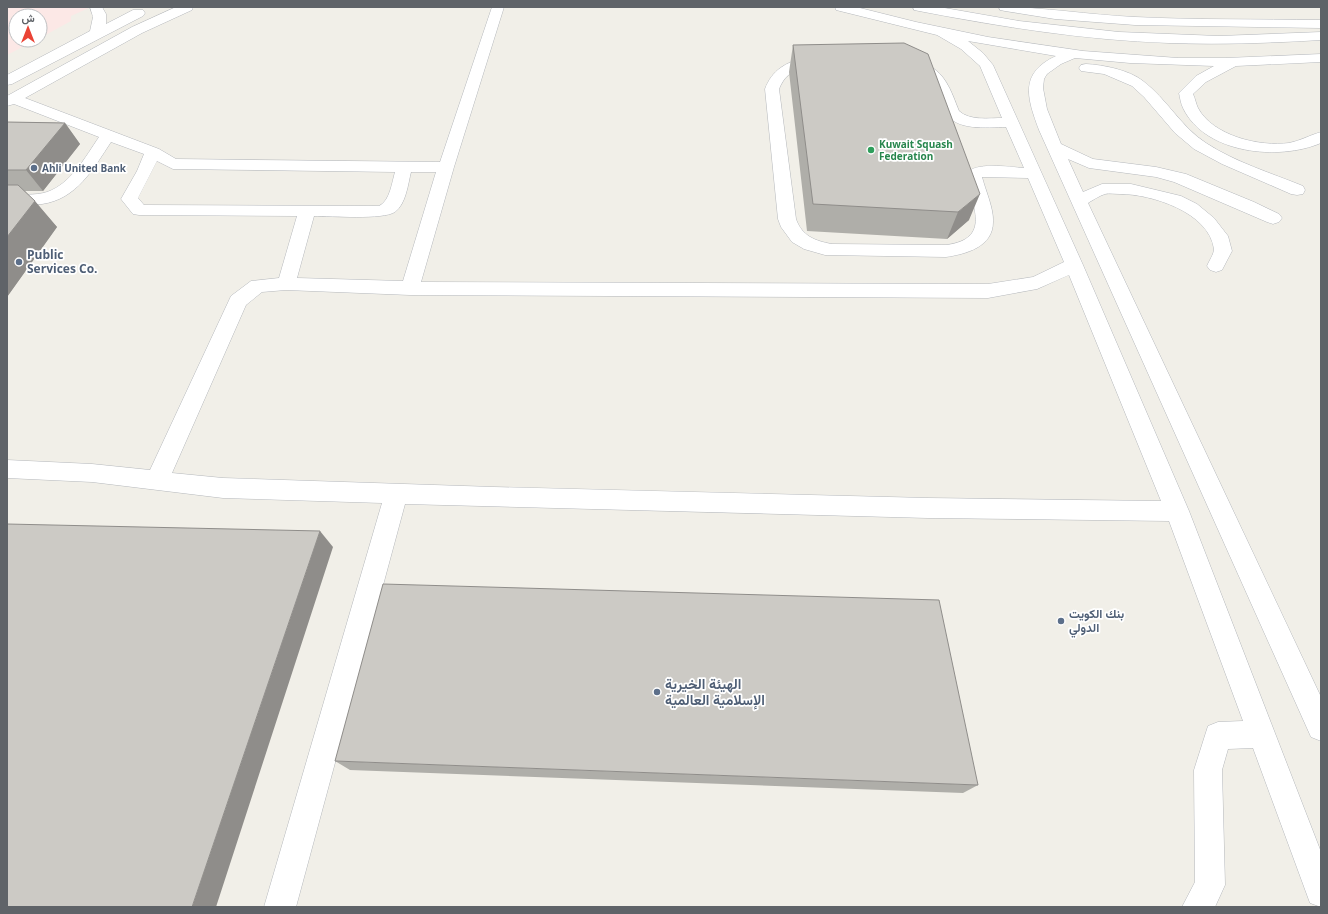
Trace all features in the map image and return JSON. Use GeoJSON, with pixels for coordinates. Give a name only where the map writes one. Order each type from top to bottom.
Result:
{"type":"FeatureCollection","features":[{"type":"Feature","properties":{"kind":"street"},"geometry":{"type":"LineString","coordinates":[[95,34],[100,21],[100,16],[96,7]]}},
{"type":"Feature","properties":{"kind":"street"},"geometry":{"type":"LineString","coordinates":[[7,81],[95,34],[152,7]]}},
{"type":"Feature","properties":{"kind":"street"},"geometry":{"type":"LineString","coordinates":[[10,100],[137,30],[187,7]]}},
{"type":"Feature","properties":{"kind":"street"},"geometry":{"type":"LineString","coordinates":[[410,288],[446,167],[498,7]]}},
{"type":"Feature","properties":{"kind":"street"},"geometry":{"type":"LineString","coordinates":[[841,7],[941,32],[1009,45],[1073,54],[1177,61],[1236,62],[1321,58]]}},
{"type":"Feature","properties":{"kind":"street"},"geometry":{"type":"LineString","coordinates":[[919,7],[970,18],[1025,27],[1085,35],[1140,39],[1212,41],[1321,36]]}},
{"type":"Feature","properties":{"kind":"street"},"geometry":{"type":"LineString","coordinates":[[1005,7],[1175,22],[1276,22],[1321,24]]}},
{"type":"Feature","properties":{"kind":"street"},"geometry":{"type":"LineString","coordinates":[[1025,27],[1056,12]]}},
{"type":"Feature","properties":{"kind":"street"},"geometry":{"type":"LineString","coordinates":[[1276,22],[1285,12]]}},
{"type":"Feature","properties":{"kind":"street"},"geometry":{"type":"LineString","coordinates":[[941,32],[966,46],[986,65],[1012,122],[1074,265],[1176,510],[1321,892]]}},
{"type":"Feature","properties":{"kind":"street"},"geometry":{"type":"LineString","coordinates":[[1031,66],[1049,65],[1073,54]]}},
{"type":"Feature","properties":{"kind":"street"},"geometry":{"type":"LineString","coordinates":[[986,65],[989,59],[1006,56],[1031,66],[1107,70],[1120,75],[1137,83],[1150,94],[1180,130],[1200,146],[1228,161],[1297,190]]}},
{"type":"Feature","properties":{"kind":"street"},"geometry":{"type":"LineString","coordinates":[[832,60],[803,62],[791,67],[781,73],[774,80],[772,89],[787,219],[789,228],[795,236],[806,243],[818,248],[832,250],[931,252],[960,249],[971,244],[979,237],[984,229],[985,220],[973,175],[980,170],[1034,173]]}},
{"type":"Feature","properties":{"kind":"street"},"geometry":{"type":"LineString","coordinates":[[896,62],[915,65],[935,75],[941,82],[951,110],[957,117],[969,121],[1012,122]]}},
{"type":"Feature","properties":{"kind":"street"},"geometry":{"type":"LineString","coordinates":[[1236,62],[1209,73],[1193,84],[1186,93],[1187,101],[1195,116],[1212,132],[1240,144],[1268,148],[1293,146],[1308,143],[1321,138]]}},
{"type":"Feature","properties":{"kind":"street"},"geometry":{"type":"LineString","coordinates":[[1031,66],[1036,81],[1039,108],[1054,147],[1321,728]]}},
{"type":"Feature","properties":{"kind":"street"},"geometry":{"type":"LineString","coordinates":[[10,100],[153,152],[173,164]]}},
{"type":"Feature","properties":{"kind":"street"},"geometry":{"type":"LineString","coordinates":[[7,198],[39,199],[53,196],[63,191],[72,184],[91,147],[108,135]]}},
{"type":"Feature","properties":{"kind":"street"},"geometry":{"type":"LineString","coordinates":[[1054,147],[1089,163],[1156,172],[1180,178],[1273,218]]}},
{"type":"Feature","properties":{"kind":"street"},"geometry":{"type":"LineString","coordinates":[[153,152],[146,171],[129,198],[139,210],[381,211],[390,208],[395,200],[404,167]]}},
{"type":"Feature","properties":{"kind":"street"},"geometry":{"type":"LineString","coordinates":[[146,171],[173,164],[446,167]]}},
{"type":"Feature","properties":{"kind":"street"},"geometry":{"type":"LineString","coordinates":[[1079,201],[1102,189],[1131,189],[1150,193],[1186,205],[1208,222],[1220,236],[1224,251],[1216,266]]}},
{"type":"Feature","properties":{"kind":"street"},"geometry":{"type":"LineString","coordinates":[[286,284],[307,211]]}},
{"type":"Feature","properties":{"kind":"street"},"geometry":{"type":"LineString","coordinates":[[157,480],[238,301],[258,286],[286,284],[410,288],[988,291],[1037,283],[1074,265]]}},
{"type":"Feature","properties":{"kind":"street"},"geometry":{"type":"LineString","coordinates":[[7,469],[92,473],[223,488],[928,508],[1176,510]]}},
{"type":"Feature","properties":{"kind":"street"},"geometry":{"type":"LineString","coordinates":[[280,907],[396,494]]}},
{"type":"Feature","properties":{"kind":"street"},"geometry":{"type":"LineString","coordinates":[[1198,907],[1210,885],[1208,770],[1218,736],[1261,734]]}},
{"type":"Feature","properties":{"kind":"shaded area"},"geometry":{"type":"Polygon","coordinates":[[[7,7],[91,7],[71,16],[71,21],[48,34],[48,8],[8,8],[8,48],[21,48],[7,55],[7,7]]]}},
{"type":"Feature","properties":{"kind":"building","name":"Kuwait Squash Federation"},"geometry":{"type":"Polygon","coordinates":[[[904,43],[928,54],[980,194],[958,212],[813,204],[793,45],[904,43]]]}},
{"type":"Feature","properties":{"kind":"building"},"geometry":{"type":"Polygon","coordinates":[[[7,122],[65,123],[26,170],[7,170],[7,122]]]}},
{"type":"Feature","properties":{"kind":"building"},"geometry":{"type":"Polygon","coordinates":[[[7,185],[18,185],[35,201],[7,237],[7,185]]]}},
{"type":"Feature","properties":{"kind":"building"},"geometry":{"type":"Polygon","coordinates":[[[7,524],[320,531],[192,907],[7,907],[7,524]]]}},
{"type":"Feature","properties":{"kind":"building","name":"الهيئة الخيرية الإسلامية العالمية"},"geometry":{"type":"Polygon","coordinates":[[[383,584],[939,600],[978,785],[335,761],[383,584]]]}},
{"type":"Feature","properties":{"kind":"place","name":"Kuwait Squash Federation"},"geometry":{"type":"Point","coordinates":[871,150]}},
{"type":"Feature","properties":{"kind":"place","name":"Ahli United Bank"},"geometry":{"type":"Point","coordinates":[34,168]}},
{"type":"Feature","properties":{"kind":"place","name":"Public Services Co."},"geometry":{"type":"Point","coordinates":[19,262]}},
{"type":"Feature","properties":{"kind":"place","name":"بنك الكويت الدولي"},"geometry":{"type":"Point","coordinates":[1061,621]}},
{"type":"Feature","properties":{"kind":"place","name":"الهيئة الخيرية الإسلامية العالمية"},"geometry":{"type":"Point","coordinates":[657,692]}}]}
